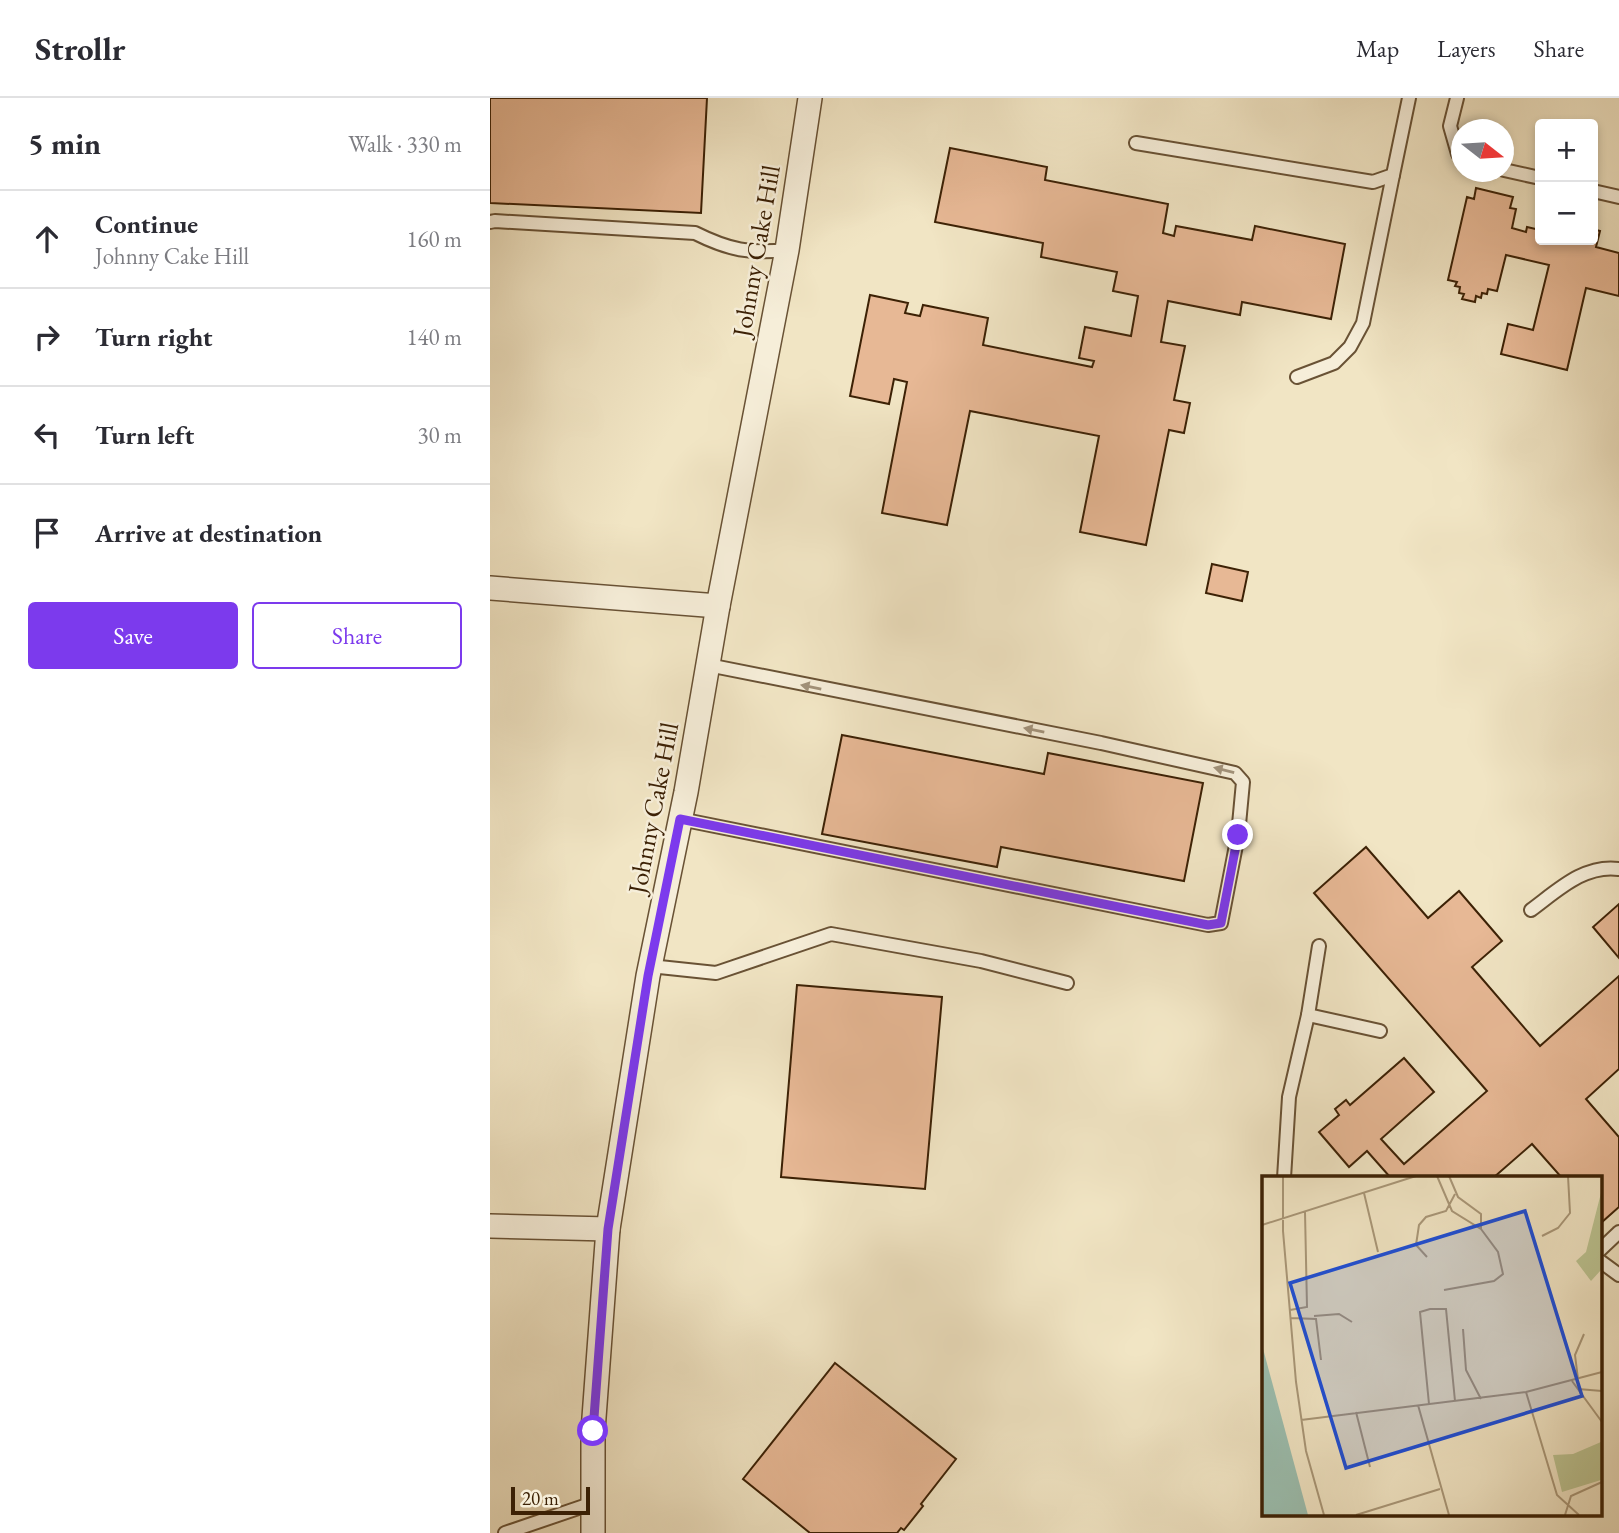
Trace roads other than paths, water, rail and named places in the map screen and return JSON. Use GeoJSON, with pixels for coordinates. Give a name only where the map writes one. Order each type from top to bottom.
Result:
{"type":"FeatureCollection","features":[{"type":"Feature","properties":{"kind":"street","name":"Johnny Cake Hill"},"geometry":{"type":"LineString","coordinates":[[593,1533],[593,1431],[608,1229],[650,966],[788,250],[810,98]]}},
{"type":"Feature","properties":{"kind":"street"},"geometry":{"type":"LineString","coordinates":[[490,588],[718,606]]}},
{"type":"Feature","properties":{"kind":"street"},"geometry":{"type":"LineString","coordinates":[[490,1226],[608,1229]]}},
{"type":"Feature","properties":{"kind":"lane"},"geometry":{"type":"LineString","coordinates":[[1297,377],[1334,363],[1350,347],[1363,323],[1409,98]]}},
{"type":"Feature","properties":{"kind":"lane"},"geometry":{"type":"LineString","coordinates":[[1452,119],[1457,98]]}},
{"type":"Feature","properties":{"kind":"lane"},"geometry":{"type":"LineString","coordinates":[[1136,143],[1373,182],[1393,175]]}},
{"type":"Feature","properties":{"kind":"lane"},"geometry":{"type":"LineString","coordinates":[[1514,172],[1535,177]]}},
{"type":"Feature","properties":{"kind":"lane"},"geometry":{"type":"LineString","coordinates":[[1598,192],[1619,197]]}},
{"type":"Feature","properties":{"kind":"lane"},"geometry":{"type":"LineString","coordinates":[[490,222],[495,220],[695,233],[719,245],[758,253],[788,250]]}},
{"type":"Feature","properties":{"kind":"lane"},"geometry":{"type":"LineString","coordinates":[[680,819],[1208,925],[1221,923],[1238,835],[1243,782],[1236,773],[1101,743],[708,665]]}},
{"type":"Feature","properties":{"kind":"lane"},"geometry":{"type":"LineString","coordinates":[[1531,910],[1575,877],[1619,869]]}},
{"type":"Feature","properties":{"kind":"lane"},"geometry":{"type":"LineString","coordinates":[[650,966],[716,973],[831,934],[981,961],[1067,983]]}},
{"type":"Feature","properties":{"kind":"lane"},"geometry":{"type":"LineString","coordinates":[[1284,1176],[1289,1097],[1308,1015],[1319,946]]}},
{"type":"Feature","properties":{"kind":"lane"},"geometry":{"type":"LineString","coordinates":[[1308,1015],[1380,1031]]}},
{"type":"Feature","properties":{"kind":"lane"},"geometry":{"type":"LineString","coordinates":[[1602,1248],[1619,1232]]}},
{"type":"Feature","properties":{"kind":"lane"},"geometry":{"type":"LineString","coordinates":[[1602,1262],[1619,1275]]}},
{"type":"Feature","properties":{"kind":"lane"},"geometry":{"type":"LineString","coordinates":[[505,1533],[536,1528],[593,1503]]}}]}
